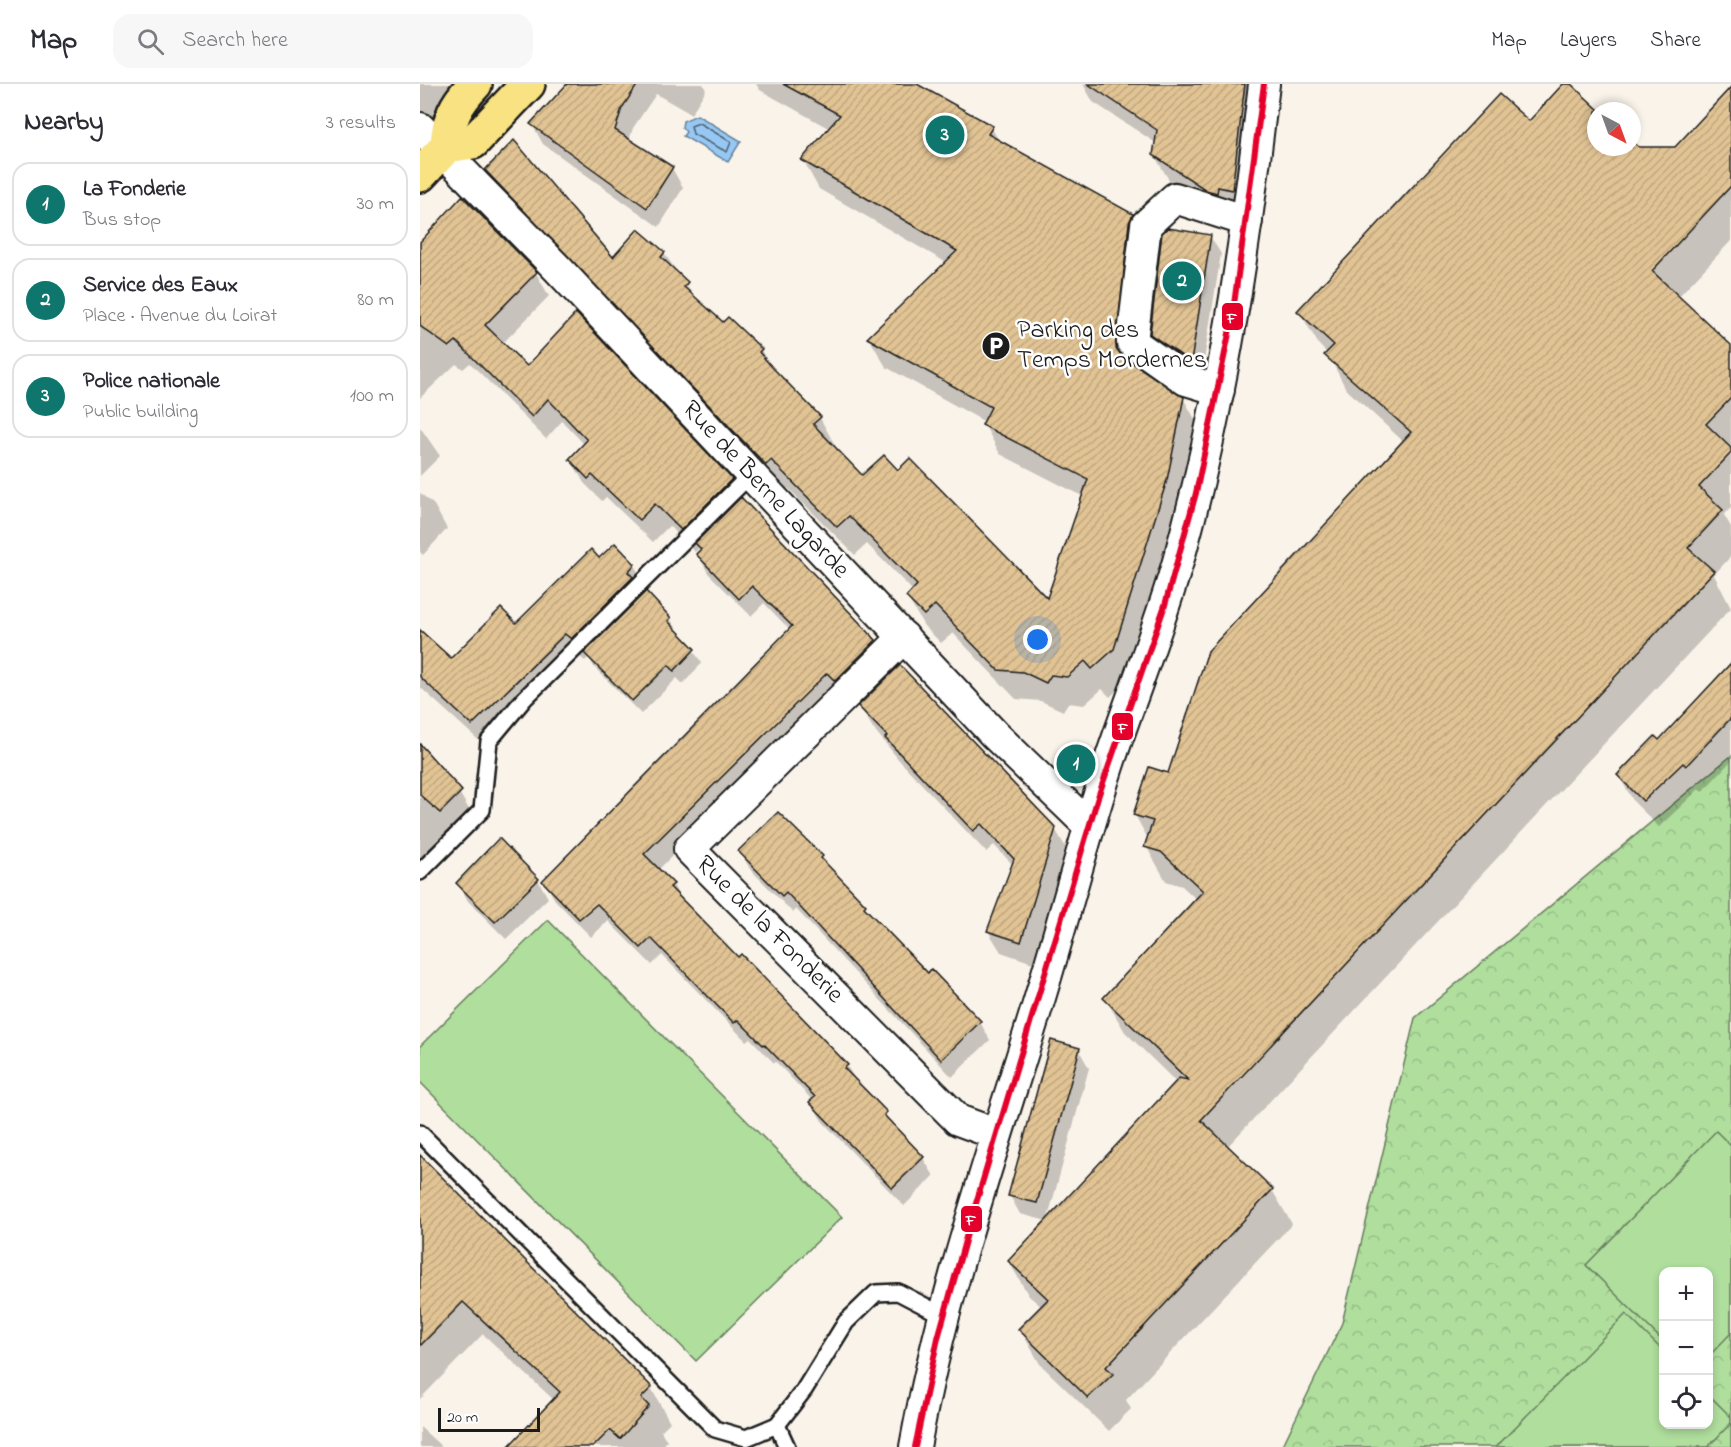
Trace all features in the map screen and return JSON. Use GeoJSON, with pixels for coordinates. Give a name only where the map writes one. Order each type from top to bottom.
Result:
{"type":"FeatureCollection","features":[{"type":"Feature","properties":{"kind":"main road"},"geometry":{"type":"LineString","coordinates":[[445,149],[448,123],[458,102],[475,84]]}},
{"type":"Feature","properties":{"kind":"main road"},"geometry":{"type":"LineString","coordinates":[[420,175],[445,149],[472,142],[528,84]]}},
{"type":"Feature","properties":{"kind":"street"},"geometry":{"type":"LineString","coordinates":[[915,1447],[925,1394],[996,1134],[1035,1016],[1089,826],[1180,554],[1212,429],[1219,390],[1247,220],[1264,84]]}},
{"type":"Feature","properties":{"kind":"street","name":"Rue de Berne Lagarde"},"geometry":{"type":"LineString","coordinates":[[420,128],[445,149],[995,735],[1089,826]]}},
{"type":"Feature","properties":{"kind":"street"},"geometry":{"type":"LineString","coordinates":[[1219,390],[1186,380],[1132,342],[1146,225],[1175,198],[1247,220]]}},
{"type":"Feature","properties":{"kind":"street","name":"Rue de la Fonderie"},"geometry":{"type":"LineString","coordinates":[[904,637],[689,849],[958,1120],[996,1134]]}},
{"type":"Feature","properties":{"kind":"lane"},"geometry":{"type":"LineString","coordinates":[[420,872],[482,810],[489,741],[524,699],[750,475]]}},
{"type":"Feature","properties":{"kind":"lane"},"geometry":{"type":"LineString","coordinates":[[420,1133],[715,1430],[746,1438],[777,1425],[804,1389],[846,1322],[876,1293],[898,1292],[946,1317]]}},
{"type":"Feature","properties":{"kind":"lane"},"geometry":{"type":"LineString","coordinates":[[777,1425],[787,1447]]}},
{"type":"Feature","properties":{"kind":"green space"},"geometry":{"type":"Polygon","coordinates":[[[1731,756],[1731,1447],[1282,1447],[1342,1323],[1415,1018],[1731,756]]]}},
{"type":"Feature","properties":{"kind":"green space"},"geometry":{"type":"Polygon","coordinates":[[[548,920],[842,1217],[696,1361],[420,1082],[420,1046],[548,920]]]}},
{"type":"Feature","properties":{"kind":"green space"},"geometry":{"type":"Polygon","coordinates":[[[1716,1131],[1731,1146],[1731,1333],[1713,1352],[1713,1267],[1659,1267],[1659,1337],[1586,1265],[1716,1131]]]}},
{"type":"Feature","properties":{"kind":"green space"},"geometry":{"type":"Polygon","coordinates":[[[1626,1314],[1659,1347],[1659,1429],[1713,1429],[1713,1399],[1731,1417],[1731,1423],[1708,1447],[1496,1447],[1626,1314]]]}},
{"type":"Feature","properties":{"kind":"water"},"geometry":{"type":"Polygon","coordinates":[[[697,115],[741,141],[728,162],[683,136],[686,132],[682,127],[683,121],[697,115]]]}},
{"type":"Feature","properties":{"kind":"building"},"geometry":{"type":"Polygon","coordinates":[[[567,84],[638,84],[622,108],[615,130],[673,167],[647,208],[530,124],[567,84]]]}},
{"type":"Feature","properties":{"kind":"building"},"geometry":{"type":"Polygon","coordinates":[[[783,84],[917,84],[993,126],[988,134],[1133,214],[1129,223],[1116,348],[1122,356],[1184,397],[1167,480],[1114,649],[1092,669],[1085,661],[1067,677],[1051,675],[1046,683],[1023,672],[998,670],[935,605],[924,615],[906,597],[917,585],[849,516],[837,527],[771,460],[766,465],[485,170],[514,140],[613,257],[638,229],[665,252],[661,257],[688,282],[684,287],[723,322],[728,317],[762,349],[759,352],[772,367],[821,417],[813,424],[862,475],[884,455],[898,470],[910,458],[1047,598],[1088,479],[982,425],[991,407],[867,338],[957,251],[801,160],[840,115],[783,84]]]}},
{"type":"Feature","properties":{"kind":"building"},"geometry":{"type":"Polygon","coordinates":[[[1088,84],[1245,84],[1232,190],[1218,187],[1217,193],[1206,190],[1153,155],[1157,130],[1088,84]]]}},
{"type":"Feature","properties":{"kind":"building"},"geometry":{"type":"Polygon","coordinates":[[[1563,84],[1571,84],[1590,102],[1587,102],[1587,156],[1641,156],[1641,147],[1675,147],[1731,87],[1731,186],[1652,271],[1731,345],[1731,398],[1706,424],[1731,448],[1731,453],[1699,487],[1723,510],[1688,548],[1714,571],[1201,1120],[1273,1189],[1106,1367],[1113,1374],[1088,1398],[1018,1329],[1048,1299],[1008,1261],[1179,1078],[1188,1080],[1103,998],[1203,891],[1161,852],[1144,847],[1153,821],[1133,815],[1149,767],[1168,773],[1208,651],[1411,432],[1324,355],[1334,345],[1297,311],[1499,94],[1529,121],[1563,84]]]}},
{"type":"Feature","properties":{"kind":"building"},"geometry":{"type":"Polygon","coordinates":[[[462,196],[537,272],[485,325],[527,366],[576,313],[732,479],[681,530],[655,504],[639,520],[592,475],[588,479],[569,459],[587,440],[548,399],[532,417],[456,341],[449,347],[420,326],[420,242],[462,196]]]}},
{"type":"Feature","properties":{"kind":"building"},"geometry":{"type":"Polygon","coordinates":[[[1168,228],[1211,235],[1191,362],[1150,334],[1162,233],[1168,228]]]}},
{"type":"Feature","properties":{"kind":"building"},"geometry":{"type":"Polygon","coordinates":[[[741,497],[876,640],[835,681],[827,673],[644,854],[674,884],[670,887],[738,957],[741,954],[848,1065],[844,1068],[887,1112],[884,1115],[924,1157],[892,1188],[809,1102],[815,1097],[764,1044],[738,1020],[734,1023],[651,938],[641,948],[597,904],[579,919],[542,881],[792,626],[752,586],[739,599],[696,554],[701,549],[695,543],[741,497]]]}},
{"type":"Feature","properties":{"kind":"building"},"geometry":{"type":"Polygon","coordinates":[[[615,543],[635,564],[628,572],[633,577],[571,639],[565,634],[472,725],[420,677],[420,630],[451,658],[501,608],[516,623],[591,549],[599,558],[615,543]]]}},
{"type":"Feature","properties":{"kind":"building"},"geometry":{"type":"Polygon","coordinates":[[[646,591],[671,618],[668,621],[695,649],[674,671],[669,665],[632,701],[584,653],[646,591]]]}},
{"type":"Feature","properties":{"kind":"building"},"geometry":{"type":"Polygon","coordinates":[[[1731,663],[1731,718],[1686,766],[1683,763],[1643,801],[1617,775],[1655,736],[1659,740],[1731,663]]]}},
{"type":"Feature","properties":{"kind":"building"},"geometry":{"type":"Polygon","coordinates":[[[900,665],[1056,828],[1021,942],[987,931],[1014,859],[981,824],[973,831],[858,706],[900,665]]]}},
{"type":"Feature","properties":{"kind":"building"},"geometry":{"type":"Polygon","coordinates":[[[420,744],[462,791],[440,813],[420,795],[420,744]]]}},
{"type":"Feature","properties":{"kind":"building"},"geometry":{"type":"Polygon","coordinates":[[[778,812],[823,856],[821,858],[866,905],[864,907],[928,973],[931,969],[981,1021],[941,1060],[786,892],[782,896],[738,851],[778,812]]]}},
{"type":"Feature","properties":{"kind":"building"},"geometry":{"type":"Polygon","coordinates":[[[499,838],[539,879],[495,922],[456,883],[499,838]]]}},
{"type":"Feature","properties":{"kind":"building"},"geometry":{"type":"Polygon","coordinates":[[[1051,1040],[1080,1048],[1037,1203],[1008,1196],[1051,1040]]]}},
{"type":"Feature","properties":{"kind":"building"},"geometry":{"type":"Polygon","coordinates":[[[420,1155],[652,1387],[641,1398],[649,1406],[620,1439],[610,1430],[593,1447],[508,1447],[560,1392],[463,1302],[420,1346],[420,1155]]]}},
{"type":"Feature","properties":{"kind":"transit line","name":"F"},"geometry":{"type":"LineString","coordinates":[[915,1447],[938,1338],[968,1230],[1098,797],[1165,605],[1196,493],[1232,319],[1264,84]]}},
{"type":"Feature","properties":{"kind":"place","name":"Police nationale"},"geometry":{"type":"Point","coordinates":[945,135]}},
{"type":"Feature","properties":{"kind":"place","name":"Service des Eaux"},"geometry":{"type":"Point","coordinates":[1182,281]}},
{"type":"Feature","properties":{"kind":"place","name":"Parking des Temps Mordernes"},"geometry":{"type":"Point","coordinates":[996,346]}},
{"type":"Feature","properties":{"kind":"place","name":"La Fonderie"},"geometry":{"type":"Point","coordinates":[1076,764]}}]}
